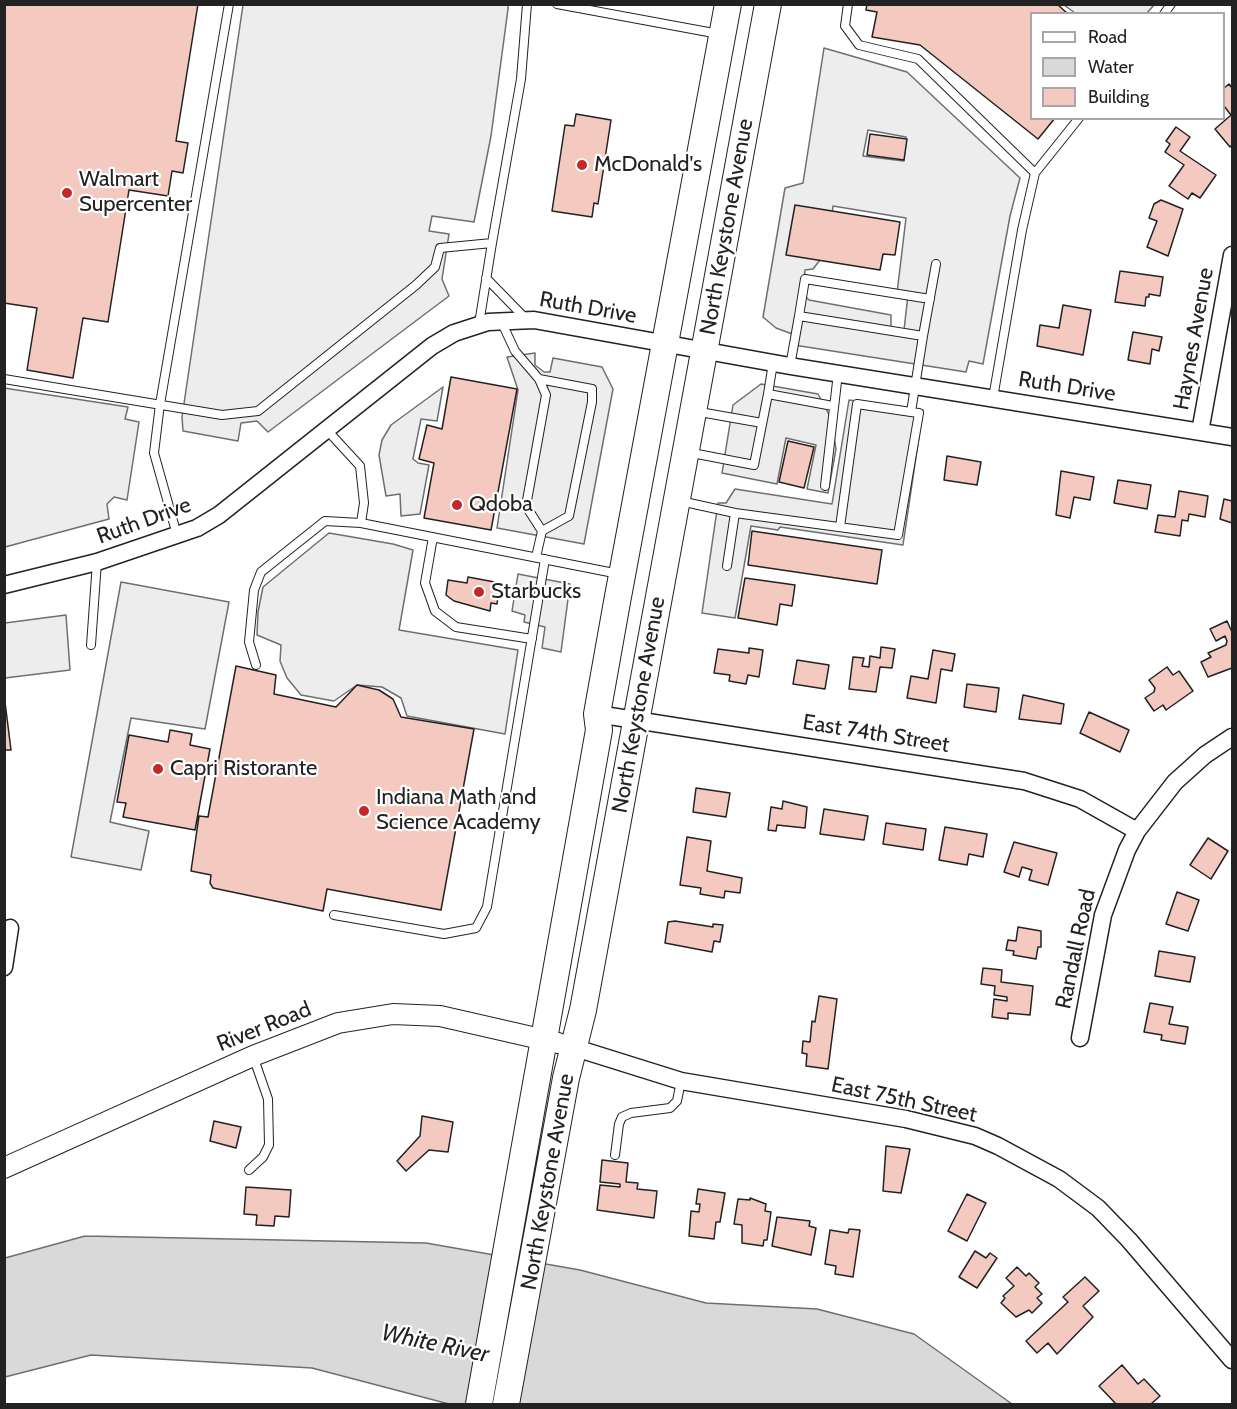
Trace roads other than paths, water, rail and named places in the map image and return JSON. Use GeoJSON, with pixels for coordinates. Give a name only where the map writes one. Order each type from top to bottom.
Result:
{"type":"FeatureCollection","features":[{"type":"Feature","properties":{"kind":"main road","name":"North Keystone Avenue"},"geometry":{"type":"LineString","coordinates":[[506,1404],[540,1226],[558,1043],[599,730],[597,714],[728,4]]}},
{"type":"Feature","properties":{"kind":"main road","name":"North Keystone Avenue"},"geometry":{"type":"LineString","coordinates":[[479,1404],[512,1220],[558,1043],[584,1010],[768,4]]}},
{"type":"Feature","properties":{"kind":"street","name":"Haynes Avenue"},"geometry":{"type":"LineString","coordinates":[[1200,432],[1233,255]]}},
{"type":"Feature","properties":{"kind":"street","name":"Ruth Drive"},"geometry":{"type":"LineString","coordinates":[[4,585],[96,562],[177,536],[215,518],[432,345],[479,324],[501,321],[527,320],[1233,437]]}},
{"type":"Feature","properties":{"kind":"street","name":"East 74th Street"},"geometry":{"type":"LineString","coordinates":[[597,714],[1024,781],[1080,799],[1137,831]]}},
{"type":"Feature","properties":{"kind":"street","name":"Randall Road"},"geometry":{"type":"LineString","coordinates":[[1080,1038],[1107,900],[1116,874],[1137,831],[1174,782],[1206,755],[1233,737]]}},
{"type":"Feature","properties":{"kind":"street"},"geometry":{"type":"LineString","coordinates":[[4,967],[10,928]]}},
{"type":"Feature","properties":{"kind":"street","name":"River Road"},"geometry":{"type":"LineString","coordinates":[[4,1168],[253,1056],[338,1023],[393,1014],[457,1018],[558,1043]]}},
{"type":"Feature","properties":{"kind":"street","name":"East 75th Street"},"geometry":{"type":"LineString","coordinates":[[558,1043],[681,1081],[906,1119],[975,1137],[1024,1158],[1078,1193],[1118,1228],[1233,1360]]}},
{"type":"Feature","properties":{"kind":"lane"},"geometry":{"type":"LineString","coordinates":[[177,536],[154,453],[160,404],[229,4]]}},
{"type":"Feature","properties":{"kind":"lane"},"geometry":{"type":"LineString","coordinates":[[479,324],[521,80],[527,4]]}},
{"type":"Feature","properties":{"kind":"lane"},"geometry":{"type":"LineString","coordinates":[[557,4],[722,35]]}},
{"type":"Feature","properties":{"kind":"lane"},"geometry":{"type":"LineString","coordinates":[[848,4],[845,26],[859,45],[918,59],[1035,173]]}},
{"type":"Feature","properties":{"kind":"lane"},"geometry":{"type":"LineString","coordinates":[[993,398],[1022,230],[1035,173],[1077,120]]}},
{"type":"Feature","properties":{"kind":"lane"},"geometry":{"type":"LineString","coordinates":[[4,379],[222,415],[258,411],[416,285],[435,267],[440,248],[492,243]]}},
{"type":"Feature","properties":{"kind":"lane"},"geometry":{"type":"LineString","coordinates":[[911,412],[936,264]]}},
{"type":"Feature","properties":{"kind":"lane"},"geometry":{"type":"LineString","coordinates":[[486,278],[527,320]]}},
{"type":"Feature","properties":{"kind":"lane"},"geometry":{"type":"LineString","coordinates":[[686,452],[754,465],[768,394],[782,364],[799,316],[806,279],[930,299]]}},
{"type":"Feature","properties":{"kind":"lane"},"geometry":{"type":"LineString","coordinates":[[799,316],[923,336]]}},
{"type":"Feature","properties":{"kind":"lane"},"geometry":{"type":"LineString","coordinates":[[501,321],[515,351],[539,379],[546,395],[526,506],[542,531],[536,557]]}},
{"type":"Feature","properties":{"kind":"lane"},"geometry":{"type":"LineString","coordinates":[[825,486],[838,373]]}},
{"type":"Feature","properties":{"kind":"lane"},"geometry":{"type":"LineString","coordinates":[[539,379],[592,389],[592,402],[568,516],[542,531]]}},
{"type":"Feature","properties":{"kind":"lane"},"geometry":{"type":"LineString","coordinates":[[768,394],[833,406]]}},
{"type":"Feature","properties":{"kind":"lane"},"geometry":{"type":"LineString","coordinates":[[677,501],[735,513],[898,535],[919,413],[857,404],[840,527]]}},
{"type":"Feature","properties":{"kind":"lane"},"geometry":{"type":"LineString","coordinates":[[693,411],[762,423]]}},
{"type":"Feature","properties":{"kind":"lane"},"geometry":{"type":"LineString","coordinates":[[326,429],[360,466],[364,503],[361,523]]}},
{"type":"Feature","properties":{"kind":"lane"},"geometry":{"type":"LineString","coordinates":[[727,566],[735,513]]}},
{"type":"Feature","properties":{"kind":"lane"},"geometry":{"type":"LineString","coordinates":[[256,665],[249,642],[254,590],[261,572],[325,521],[361,523],[622,574]]}},
{"type":"Feature","properties":{"kind":"lane"},"geometry":{"type":"LineString","coordinates":[[433,537],[425,583],[435,611],[456,627],[532,639]]}},
{"type":"Feature","properties":{"kind":"lane"},"geometry":{"type":"LineString","coordinates":[[334,915],[444,934],[476,928],[487,907],[545,559]]}},
{"type":"Feature","properties":{"kind":"lane"},"geometry":{"type":"LineString","coordinates":[[91,645],[96,562]]}},
{"type":"Feature","properties":{"kind":"lane"},"geometry":{"type":"LineString","coordinates":[[249,1170],[263,1157],[269,1145],[268,1099],[253,1056]]}},
{"type":"Feature","properties":{"kind":"lane"},"geometry":{"type":"LineString","coordinates":[[615,1155],[622,1118],[631,1113],[670,1108],[676,1101],[681,1081]]}},
{"type":"Feature","properties":{"kind":"water","name":"White River"},"geometry":{"type":"Polygon","coordinates":[[[85,1236],[426,1243],[580,1270],[706,1303],[817,1309],[914,1334],[1012,1404],[449,1404],[312,1368],[91,1355],[5,1377],[5,1258],[85,1236]]]}},
{"type":"Feature","properties":{"kind":"place","name":"McDonald's"},"geometry":{"type":"Point","coordinates":[582,165]}},
{"type":"Feature","properties":{"kind":"place","name":"Walmart Supercenter"},"geometry":{"type":"Point","coordinates":[67,193]}},
{"type":"Feature","properties":{"kind":"place","name":"Qdoba"},"geometry":{"type":"Point","coordinates":[457,505]}},
{"type":"Feature","properties":{"kind":"place","name":"Starbucks"},"geometry":{"type":"Point","coordinates":[479,592]}},
{"type":"Feature","properties":{"kind":"place","name":"Capri Ristorante"},"geometry":{"type":"Point","coordinates":[158,769]}},
{"type":"Feature","properties":{"kind":"place","name":"Indiana Math and Science Academy"},"geometry":{"type":"Point","coordinates":[364,811]}}]}
